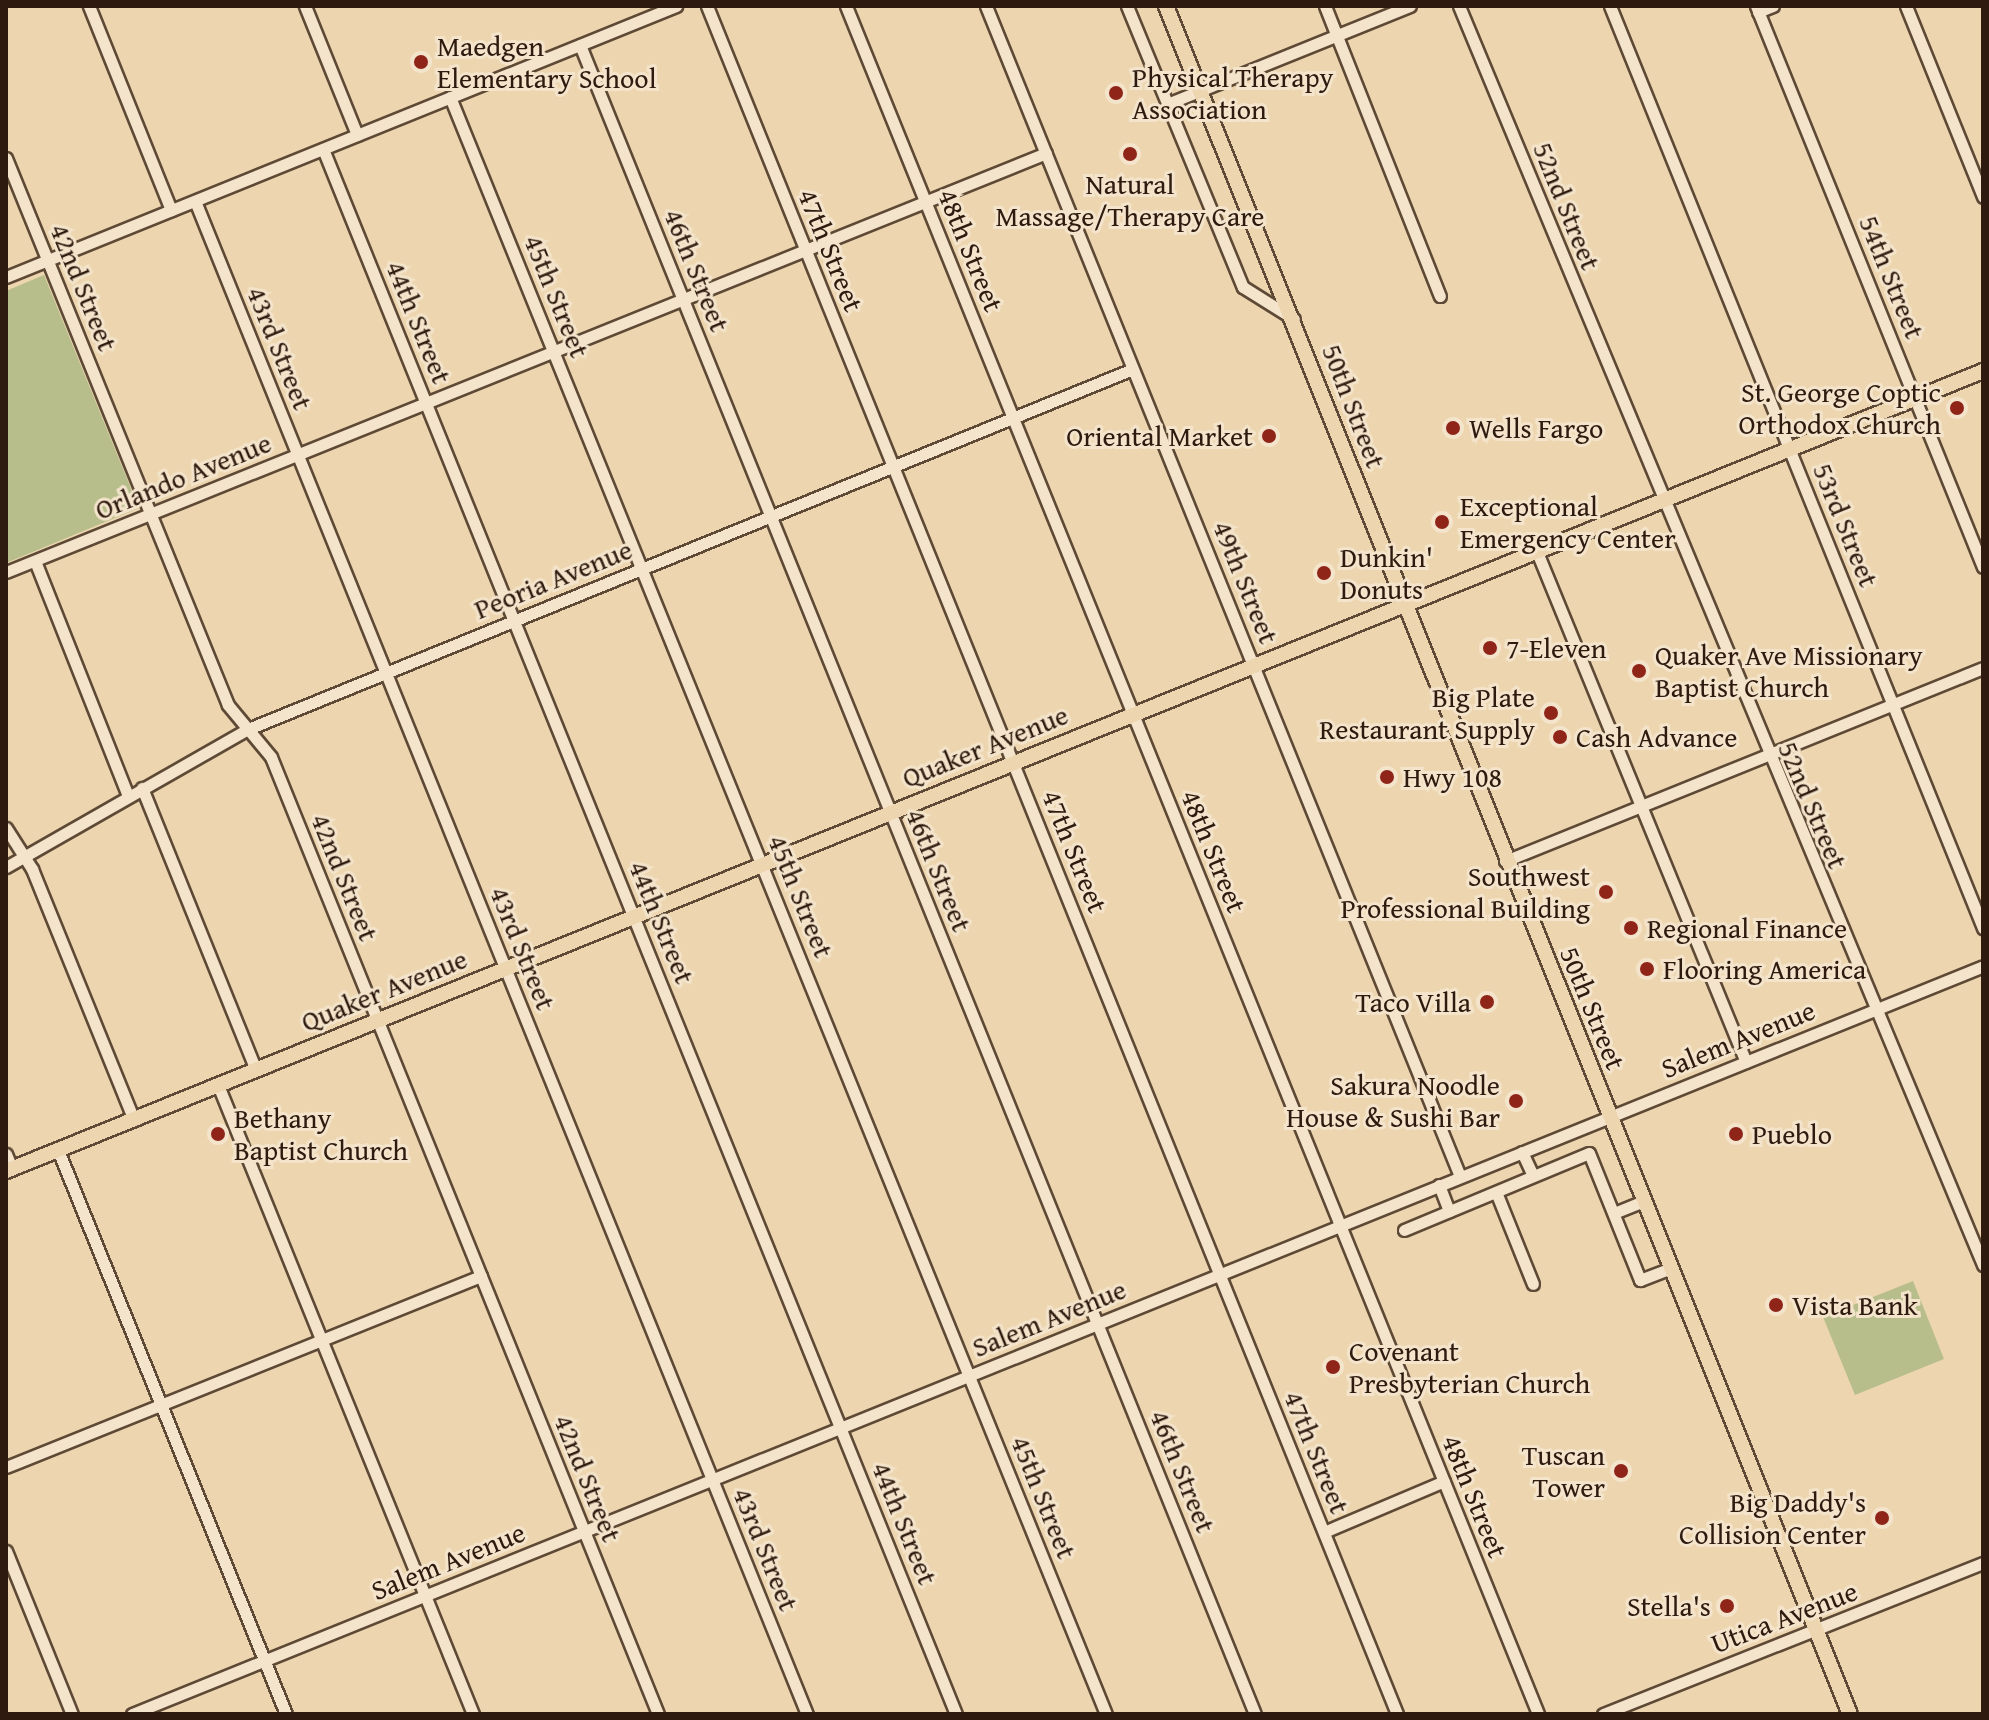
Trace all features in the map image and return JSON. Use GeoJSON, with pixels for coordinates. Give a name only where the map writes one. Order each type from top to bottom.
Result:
{"type":"FeatureCollection","features":[{"type":"Feature","properties":{"kind":"main road","name":"50th Street"},"geometry":{"type":"LineString","coordinates":[[1166,6],[1294,319],[1402,606],[1850,1714]]}},
{"type":"Feature","properties":{"kind":"main road","name":"Quaker Avenue"},"geometry":{"type":"LineString","coordinates":[[8,1165],[58,1150],[134,1120],[1983,371]]}},
{"type":"Feature","properties":{"kind":"street"},"geometry":{"type":"LineString","coordinates":[[89,6],[171,210]]}},
{"type":"Feature","properties":{"kind":"street"},"geometry":{"type":"LineString","coordinates":[[305,6],[357,135]]}},
{"type":"Feature","properties":{"kind":"street"},"geometry":{"type":"LineString","coordinates":[[6,277],[676,6]]}},
{"type":"Feature","properties":{"kind":"street","name":"47th Street"},"geometry":{"type":"LineString","coordinates":[[707,6],[1397,1714]]}},
{"type":"Feature","properties":{"kind":"street","name":"48th Street"},"geometry":{"type":"LineString","coordinates":[[846,6],[1538,1714]]}},
{"type":"Feature","properties":{"kind":"street","name":"49th Street"},"geometry":{"type":"LineString","coordinates":[[986,6],[1460,1176]]}},
{"type":"Feature","properties":{"kind":"street","name":"50th Street"},"geometry":{"type":"LineString","coordinates":[[1127,6],[1243,287],[1294,319]]}},
{"type":"Feature","properties":{"kind":"street"},"geometry":{"type":"LineString","coordinates":[[1325,6],[1440,296]]}},
{"type":"Feature","properties":{"kind":"street"},"geometry":{"type":"LineString","coordinates":[[1167,104],[1410,6]]}},
{"type":"Feature","properties":{"kind":"street","name":"52nd Street"},"geometry":{"type":"LineString","coordinates":[[1459,6],[1660,502],[1983,1265]]}},
{"type":"Feature","properties":{"kind":"street","name":"53rd Street"},"geometry":{"type":"LineString","coordinates":[[1610,6],[1983,928]]}},
{"type":"Feature","properties":{"kind":"street"},"geometry":{"type":"LineString","coordinates":[[1757,9],[1773,6]]}},
{"type":"Feature","properties":{"kind":"street"},"geometry":{"type":"LineString","coordinates":[[1906,6],[1983,197]]}},
{"type":"Feature","properties":{"kind":"street","name":"54th Street"},"geometry":{"type":"LineString","coordinates":[[1757,9],[1983,567]]}},
{"type":"Feature","properties":{"kind":"street","name":"46th Street"},"geometry":{"type":"LineString","coordinates":[[580,45],[1255,1714]]}},
{"type":"Feature","properties":{"kind":"street","name":"45th Street"},"geometry":{"type":"LineString","coordinates":[[450,97],[1106,1714]]}},
{"type":"Feature","properties":{"kind":"street","name":"44th Street"},"geometry":{"type":"LineString","coordinates":[[323,149],[956,1714]]}},
{"type":"Feature","properties":{"kind":"street","name":"Orlando Avenue"},"geometry":{"type":"LineString","coordinates":[[6,572],[1046,153]]}},
{"type":"Feature","properties":{"kind":"street","name":"42nd Street"},"geometry":{"type":"LineString","coordinates":[[6,158],[228,705],[271,757],[658,1714]]}},
{"type":"Feature","properties":{"kind":"street","name":"43rd Street"},"geometry":{"type":"LineString","coordinates":[[195,201],[807,1714]]}},
{"type":"Feature","properties":{"kind":"street","name":"Peoria Avenue"},"geometry":{"type":"LineString","coordinates":[[6,867],[248,729],[1133,369]]}},
{"type":"Feature","properties":{"kind":"street"},"geometry":{"type":"LineString","coordinates":[[1537,552],[1746,1062]]}},
{"type":"Feature","properties":{"kind":"street"},"geometry":{"type":"LineString","coordinates":[[35,561],[128,796]]}},
{"type":"Feature","properties":{"kind":"street"},"geometry":{"type":"LineString","coordinates":[[1505,861],[1983,668]]}},
{"type":"Feature","properties":{"kind":"street"},"geometry":{"type":"LineString","coordinates":[[142,788],[256,1070]]}},
{"type":"Feature","properties":{"kind":"street"},"geometry":{"type":"LineString","coordinates":[[6,828],[22,858],[134,1120]]}},
{"type":"Feature","properties":{"kind":"street","name":"Salem Avenue"},"geometry":{"type":"LineString","coordinates":[[132,1714],[1983,966]]}},
{"type":"Feature","properties":{"kind":"street"},"geometry":{"type":"LineString","coordinates":[[218,1085],[473,1714]]}},
{"type":"Feature","properties":{"kind":"street"},"geometry":{"type":"LineString","coordinates":[[58,1150],[286,1714]]}},
{"type":"Feature","properties":{"kind":"street"},"geometry":{"type":"LineString","coordinates":[[1522,1152],[1533,1176]]}},
{"type":"Feature","properties":{"kind":"street"},"geometry":{"type":"LineString","coordinates":[[1404,1230],[1589,1153],[1640,1280],[1669,1269]]}},
{"type":"Feature","properties":{"kind":"street"},"geometry":{"type":"LineString","coordinates":[[1439,1185],[1449,1211]]}},
{"type":"Feature","properties":{"kind":"street"},"geometry":{"type":"LineString","coordinates":[[1496,1192],[1533,1284]]}},
{"type":"Feature","properties":{"kind":"street"},"geometry":{"type":"LineString","coordinates":[[1614,1213],[1643,1201]]}},
{"type":"Feature","properties":{"kind":"street"},"geometry":{"type":"LineString","coordinates":[[6,1467],[481,1276]]}},
{"type":"Feature","properties":{"kind":"street"},"geometry":{"type":"LineString","coordinates":[[1324,1532],[1444,1481]]}},
{"type":"Feature","properties":{"kind":"street"},"geometry":{"type":"LineString","coordinates":[[6,1551],[72,1714]]}},
{"type":"Feature","properties":{"kind":"street","name":"Utica Avenue"},"geometry":{"type":"LineString","coordinates":[[1603,1714],[1983,1563]]}},
{"type":"Feature","properties":{"kind":"green space"},"geometry":{"type":"Polygon","coordinates":[[[44,275],[139,508],[6,563],[6,291],[44,275]]]}},
{"type":"Feature","properties":{"kind":"green space"},"geometry":{"type":"Polygon","coordinates":[[[1913,1281],[1944,1359],[1855,1395],[1823,1317],[1913,1281]]]}},
{"type":"Feature","properties":{"kind":"place","name":"Maedgen Elementary School"},"geometry":{"type":"Point","coordinates":[421,62]}},
{"type":"Feature","properties":{"kind":"place","name":"Physical Therapy Association"},"geometry":{"type":"Point","coordinates":[1116,93]}},
{"type":"Feature","properties":{"kind":"place","name":"Natural Massage/Therapy Care"},"geometry":{"type":"Point","coordinates":[1130,154]}},
{"type":"Feature","properties":{"kind":"place","name":"St. George Coptic Orthodox Church"},"geometry":{"type":"Point","coordinates":[1957,408]}},
{"type":"Feature","properties":{"kind":"place","name":"Wells Fargo"},"geometry":{"type":"Point","coordinates":[1453,428]}},
{"type":"Feature","properties":{"kind":"place","name":"Oriental Market"},"geometry":{"type":"Point","coordinates":[1269,436]}},
{"type":"Feature","properties":{"kind":"place","name":"Exceptional Emergency Center"},"geometry":{"type":"Point","coordinates":[1442,522]}},
{"type":"Feature","properties":{"kind":"place","name":"Dunkin' Donuts"},"geometry":{"type":"Point","coordinates":[1324,573]}},
{"type":"Feature","properties":{"kind":"place","name":"7-Eleven"},"geometry":{"type":"Point","coordinates":[1490,648]}},
{"type":"Feature","properties":{"kind":"place","name":"Quaker Ave Missionary Baptist Church"},"geometry":{"type":"Point","coordinates":[1639,671]}},
{"type":"Feature","properties":{"kind":"place","name":"Big Plate Restaurant Supply"},"geometry":{"type":"Point","coordinates":[1551,713]}},
{"type":"Feature","properties":{"kind":"place","name":"Cash Advance"},"geometry":{"type":"Point","coordinates":[1560,737]}},
{"type":"Feature","properties":{"kind":"place","name":"Hwy 108"},"geometry":{"type":"Point","coordinates":[1387,777]}},
{"type":"Feature","properties":{"kind":"place","name":"Southwest Professional Building"},"geometry":{"type":"Point","coordinates":[1606,892]}},
{"type":"Feature","properties":{"kind":"place","name":"Regional Finance"},"geometry":{"type":"Point","coordinates":[1631,928]}},
{"type":"Feature","properties":{"kind":"place","name":"Flooring America"},"geometry":{"type":"Point","coordinates":[1647,969]}},
{"type":"Feature","properties":{"kind":"place","name":"Taco Villa"},"geometry":{"type":"Point","coordinates":[1487,1002]}},
{"type":"Feature","properties":{"kind":"place","name":"Sakura Noodle House & Sushi Bar"},"geometry":{"type":"Point","coordinates":[1516,1101]}},
{"type":"Feature","properties":{"kind":"place","name":"Bethany Baptist Church"},"geometry":{"type":"Point","coordinates":[218,1134]}},
{"type":"Feature","properties":{"kind":"place","name":"Pueblo"},"geometry":{"type":"Point","coordinates":[1736,1134]}},
{"type":"Feature","properties":{"kind":"place","name":"Vista Bank"},"geometry":{"type":"Point","coordinates":[1776,1305]}},
{"type":"Feature","properties":{"kind":"place","name":"Covenant Presbyterian Church"},"geometry":{"type":"Point","coordinates":[1333,1367]}},
{"type":"Feature","properties":{"kind":"place","name":"Tuscan Tower"},"geometry":{"type":"Point","coordinates":[1621,1471]}},
{"type":"Feature","properties":{"kind":"place","name":"Big Daddy's Collision Center"},"geometry":{"type":"Point","coordinates":[1882,1518]}},
{"type":"Feature","properties":{"kind":"place","name":"Stella's"},"geometry":{"type":"Point","coordinates":[1727,1606]}}]}
